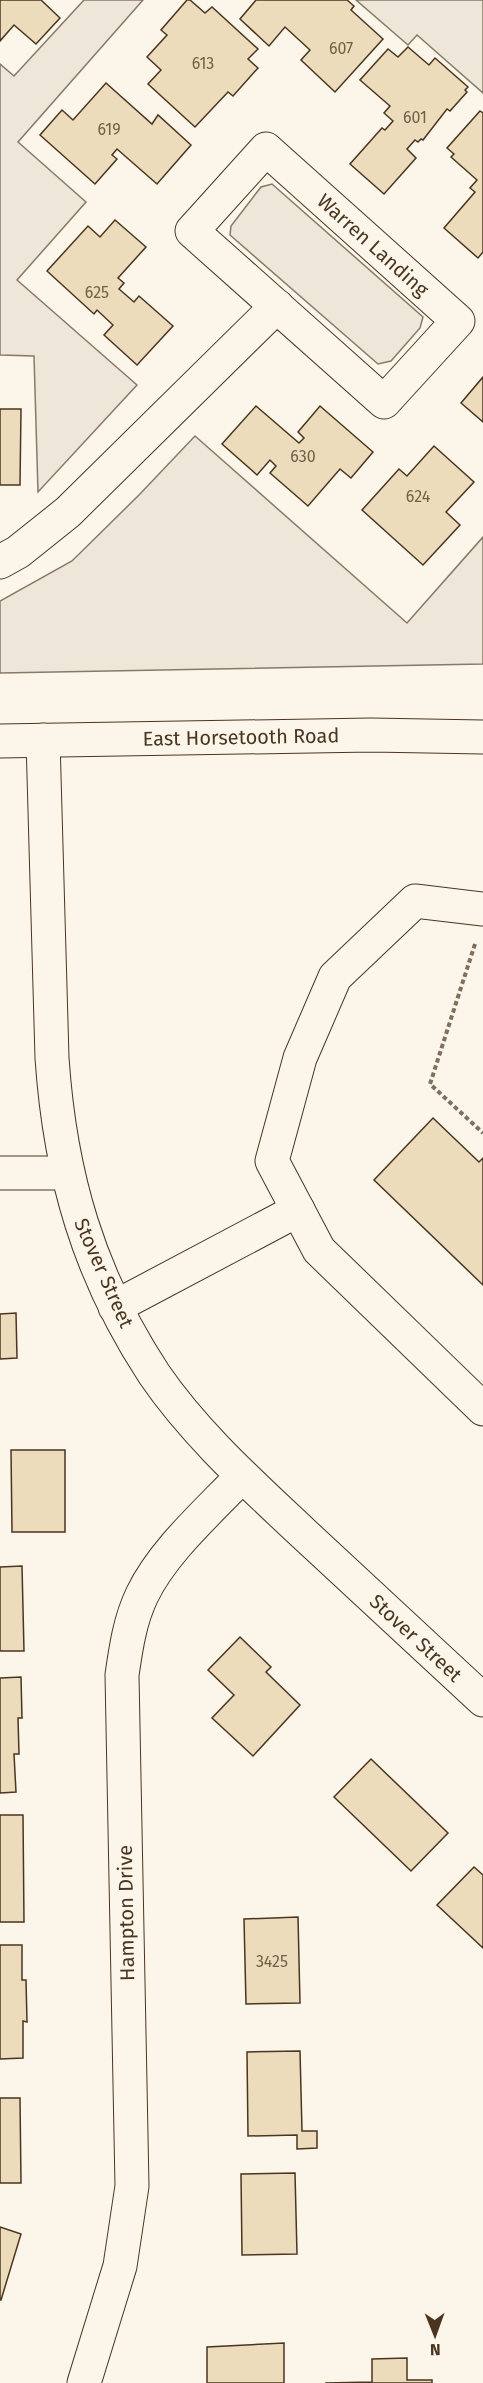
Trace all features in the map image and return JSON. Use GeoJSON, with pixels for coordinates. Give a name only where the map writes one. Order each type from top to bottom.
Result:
{"type":"FeatureCollection","features":[{"type":"Feature","properties":{"kind":"street","name":"Warren Landing"},"geometry":{"type":"LineString","coordinates":[[266,149],[458,321],[384,402],[277,306],[192,231],[266,149]]}},
{"type":"Feature","properties":{"kind":"street"},"geometry":{"type":"LineString","coordinates":[[0,562],[18,552],[68,512],[277,306]]}},
{"type":"Feature","properties":{"kind":"street","name":"East Horsetooth Road"},"geometry":{"type":"LineString","coordinates":[[0,741],[371,735],[483,737]]}},
{"type":"Feature","properties":{"kind":"street","name":"Stover Street"},"geometry":{"type":"LineString","coordinates":[[44,740],[52,1058],[56,1110],[66,1173],[76,1210],[100,1277],[155,1375],[193,1424],[242,1476],[483,1700]]}},
{"type":"Feature","properties":{"kind":"street"},"geometry":{"type":"LineString","coordinates":[[479,925],[415,901],[335,977],[300,1058],[272,1161],[319,1250],[483,1409]]}},
{"type":"Feature","properties":{"kind":"street"},"geometry":{"type":"LineString","coordinates":[[0,1173],[66,1173]]}},
{"type":"Feature","properties":{"kind":"street"},"geometry":{"type":"LineString","coordinates":[[115,1307],[298,1210]]}},
{"type":"Feature","properties":{"kind":"street","name":"Hampton Drive"},"geometry":{"type":"LineString","coordinates":[[84,2383],[120,2266],[132,2186],[122,1675],[128,1633],[142,1594],[165,1559],[242,1476]]}},
{"type":"Feature","properties":{"kind":"path"},"geometry":{"type":"LineString","coordinates":[[479,925],[430,1084],[483,1133]]}},
{"type":"Feature","properties":{"kind":"shaded area"},"geometry":{"type":"Polygon","coordinates":[[[84,0],[143,0],[18,142],[86,202],[17,280],[137,385],[38,492],[34,356],[0,355],[0,64],[14,76],[84,0]]]}},
{"type":"Feature","properties":{"kind":"shaded area"},"geometry":{"type":"Polygon","coordinates":[[[356,0],[483,0],[483,93],[417,35],[408,45],[356,0]]]}},
{"type":"Feature","properties":{"kind":"shaded area"},"geometry":{"type":"Polygon","coordinates":[[[272,184],[423,317],[420,328],[391,361],[378,364],[230,235],[231,226],[261,187],[272,184]]]}},
{"type":"Feature","properties":{"kind":"shaded area"},"geometry":{"type":"Polygon","coordinates":[[[195,436],[407,623],[483,537],[483,664],[0,673],[0,601],[72,561],[195,436]]]}},
{"type":"Feature","properties":{"kind":"building"},"geometry":{"type":"Polygon","coordinates":[[[0,0],[41,0],[60,18],[36,44],[14,25],[0,41],[0,0]]]}},
{"type":"Feature","properties":{"kind":"building"},"geometry":{"type":"Polygon","coordinates":[[[187,0],[205,13],[212,7],[258,49],[248,59],[258,68],[233,96],[228,92],[195,127],[148,84],[161,70],[147,57],[167,35],[161,30],[187,0]]]}},
{"type":"Feature","properties":{"kind":"building"},"geometry":{"type":"Polygon","coordinates":[[[256,0],[347,0],[354,6],[351,10],[383,39],[335,92],[301,60],[310,50],[285,27],[269,46],[240,19],[256,0]]]}},
{"type":"Feature","properties":{"kind":"building"},"geometry":{"type":"Polygon","coordinates":[[[408,47],[429,65],[435,58],[468,87],[465,90],[467,92],[450,111],[447,109],[423,140],[418,142],[415,140],[407,149],[416,158],[384,194],[350,164],[382,128],[385,130],[393,121],[384,113],[390,106],[360,80],[388,49],[398,57],[408,47]]]}},
{"type":"Feature","properties":{"kind":"building"},"geometry":{"type":"Polygon","coordinates":[[[106,83],[152,124],[158,115],[191,145],[157,184],[117,149],[112,155],[117,159],[95,184],[40,135],[62,110],[73,120],[106,83]]]}},
{"type":"Feature","properties":{"kind":"building"},"geometry":{"type":"Polygon","coordinates":[[[480,111],[483,113],[483,252],[478,258],[444,228],[475,192],[470,188],[477,180],[451,157],[454,154],[447,148],[480,111]]]}},
{"type":"Feature","properties":{"kind":"building"},"geometry":{"type":"Polygon","coordinates":[[[115,220],[146,247],[118,278],[124,283],[119,289],[134,302],[139,296],[173,326],[137,365],[104,335],[113,325],[97,310],[94,314],[47,271],[88,226],[100,237],[115,220]]]}},
{"type":"Feature","properties":{"kind":"building"},"geometry":{"type":"Polygon","coordinates":[[[483,377],[483,422],[461,403],[483,377]]]}},
{"type":"Feature","properties":{"kind":"building"},"geometry":{"type":"Polygon","coordinates":[[[256,406],[299,443],[304,438],[298,432],[320,406],[373,452],[351,478],[340,469],[308,506],[270,473],[276,466],[270,460],[257,475],[222,444],[256,406]]]}},
{"type":"Feature","properties":{"kind":"building"},"geometry":{"type":"Polygon","coordinates":[[[0,409],[21,409],[20,485],[0,485],[0,409]]]}},
{"type":"Feature","properties":{"kind":"building"},"geometry":{"type":"Polygon","coordinates":[[[434,446],[474,482],[446,512],[460,525],[423,565],[362,510],[399,469],[407,476],[434,446]]]}},
{"type":"Feature","properties":{"kind":"building"},"geometry":{"type":"Polygon","coordinates":[[[433,1118],[479,1162],[483,1158],[483,1285],[374,1180],[433,1118]]]}},
{"type":"Feature","properties":{"kind":"building"},"geometry":{"type":"Polygon","coordinates":[[[16,1313],[17,1358],[0,1359],[0,1314],[16,1313]]]}},
{"type":"Feature","properties":{"kind":"building"},"geometry":{"type":"Polygon","coordinates":[[[11,1450],[65,1450],[65,1532],[12,1532],[11,1450]]]}},
{"type":"Feature","properties":{"kind":"building"},"geometry":{"type":"Polygon","coordinates":[[[22,1566],[24,1651],[0,1651],[0,1567],[22,1566]]]}},
{"type":"Feature","properties":{"kind":"building"},"geometry":{"type":"Polygon","coordinates":[[[240,1637],[271,1667],[266,1672],[300,1705],[253,1756],[212,1718],[234,1695],[208,1670],[240,1637]]]}},
{"type":"Feature","properties":{"kind":"building"},"geometry":{"type":"Polygon","coordinates":[[[21,1677],[22,1718],[18,1718],[19,1754],[14,1754],[16,1792],[0,1793],[0,1678],[21,1677]]]}},
{"type":"Feature","properties":{"kind":"building"},"geometry":{"type":"Polygon","coordinates":[[[371,1759],[448,1833],[411,1871],[334,1797],[371,1759]]]}},
{"type":"Feature","properties":{"kind":"building"},"geometry":{"type":"Polygon","coordinates":[[[0,1815],[23,1815],[24,1922],[0,1922],[0,1815]]]}},
{"type":"Feature","properties":{"kind":"building"},"geometry":{"type":"Polygon","coordinates":[[[474,1867],[483,1875],[483,1948],[437,1905],[474,1867]]]}},
{"type":"Feature","properties":{"kind":"building"},"geometry":{"type":"Polygon","coordinates":[[[298,1917],[300,2003],[246,2004],[244,1919],[298,1917]]]}},
{"type":"Feature","properties":{"kind":"building"},"geometry":{"type":"Polygon","coordinates":[[[0,1945],[22,1945],[22,1980],[26,1980],[27,2022],[23,2021],[23,2058],[0,2059],[0,1945]]]}},
{"type":"Feature","properties":{"kind":"building"},"geometry":{"type":"Polygon","coordinates":[[[300,2051],[302,2131],[317,2131],[317,2148],[297,2149],[297,2135],[248,2136],[247,2052],[300,2051]]]}},
{"type":"Feature","properties":{"kind":"building"},"geometry":{"type":"Polygon","coordinates":[[[0,2098],[20,2098],[21,2183],[0,2183],[0,2098]]]}},
{"type":"Feature","properties":{"kind":"building"},"geometry":{"type":"Polygon","coordinates":[[[295,2173],[297,2254],[242,2255],[241,2174],[295,2173]]]}},
{"type":"Feature","properties":{"kind":"building"},"geometry":{"type":"Polygon","coordinates":[[[0,2227],[21,2234],[1,2300],[0,2300],[0,2227]]]}},
{"type":"Feature","properties":{"kind":"building"},"geometry":{"type":"Polygon","coordinates":[[[284,2343],[284,2383],[207,2383],[207,2347],[284,2343]]]}},
{"type":"Feature","properties":{"kind":"building"},"geometry":{"type":"Polygon","coordinates":[[[407,2358],[407,2380],[432,2380],[432,2383],[325,2383],[372,2382],[372,2359],[407,2358]]]}}]}
